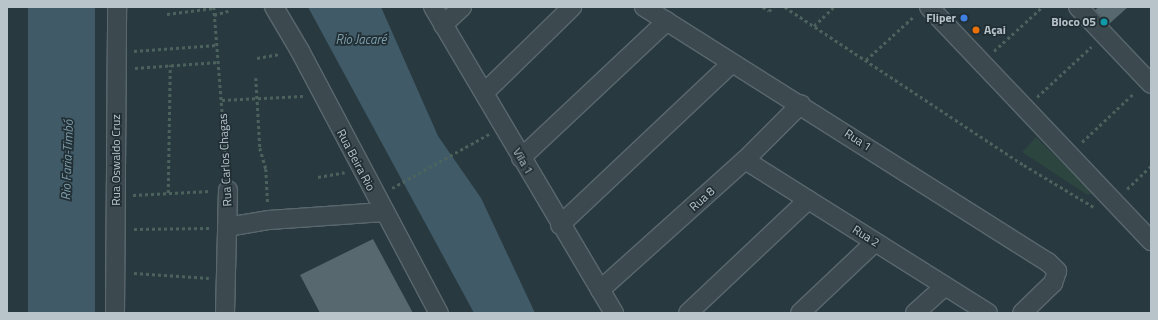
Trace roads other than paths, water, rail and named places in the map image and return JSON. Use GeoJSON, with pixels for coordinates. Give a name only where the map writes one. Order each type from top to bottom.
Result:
{"type":"FeatureCollection","features":[{"type":"Feature","properties":{"kind":"street","name":"Rua Oswaldo Cruz"},"geometry":{"type":"LineString","coordinates":[[114,313],[117,7]]}},
{"type":"Feature","properties":{"kind":"street","name":"Rua Beira Rio"},"geometry":{"type":"LineString","coordinates":[[274,7],[300,51],[322,96],[439,313]]}},
{"type":"Feature","properties":{"kind":"street","name":"Vila 1"},"geometry":{"type":"LineString","coordinates":[[433,7],[485,92],[520,158],[614,313]]}},
{"type":"Feature","properties":{"kind":"street"},"geometry":{"type":"LineString","coordinates":[[443,25],[462,7]]}},
{"type":"Feature","properties":{"kind":"street"},"geometry":{"type":"LineString","coordinates":[[485,92],[572,7]]}},
{"type":"Feature","properties":{"kind":"street","name":"Rua 1"},"geometry":{"type":"LineString","coordinates":[[644,7],[732,63],[801,104],[1048,262],[1057,270],[1053,283],[1022,313]]}},
{"type":"Feature","properties":{"kind":"street"},"geometry":{"type":"LineString","coordinates":[[1078,7],[1149,82]]}},
{"type":"Feature","properties":{"kind":"street"},"geometry":{"type":"LineString","coordinates":[[924,10],[982,63],[1151,241]]}},
{"type":"Feature","properties":{"kind":"street"},"geometry":{"type":"LineString","coordinates":[[520,158],[667,21]]}},
{"type":"Feature","properties":{"kind":"street"},"geometry":{"type":"LineString","coordinates":[[560,225],[732,63]]}},
{"type":"Feature","properties":{"kind":"street","name":"Rua 8"},"geometry":{"type":"LineString","coordinates":[[600,290],[745,160],[801,104]]}},
{"type":"Feature","properties":{"kind":"street","name":"Rua 2"},"geometry":{"type":"LineString","coordinates":[[745,160],[988,313]]}},
{"type":"Feature","properties":{"kind":"street","name":"Rua Carlos Chagas"},"geometry":{"type":"LineString","coordinates":[[225,313],[228,190]]}},
{"type":"Feature","properties":{"kind":"street"},"geometry":{"type":"LineString","coordinates":[[688,313],[808,200]]}},
{"type":"Feature","properties":{"kind":"street"},"geometry":{"type":"LineString","coordinates":[[227,227],[269,220],[384,212]]}},
{"type":"Feature","properties":{"kind":"street"},"geometry":{"type":"LineString","coordinates":[[800,313],[875,242]]}},
{"type":"Feature","properties":{"kind":"street"},"geometry":{"type":"LineString","coordinates":[[916,313],[945,286]]}},
{"type":"Feature","properties":{"kind":"water","name":"Rio Faria-Timbó"},"geometry":{"type":"Polygon","coordinates":[[[28,7],[95,7],[95,313],[28,313],[28,7]]]}},
{"type":"Feature","properties":{"kind":"water","name":"Rio Jacaré"},"geometry":{"type":"Polygon","coordinates":[[[308,7],[381,7],[438,136],[481,198],[535,313],[474,313],[308,7]]]}},
{"type":"Feature","properties":{"kind":"place","name":"Fliper"},"geometry":{"type":"Point","coordinates":[964,18]}},
{"type":"Feature","properties":{"kind":"place","name":"Bloco 05"},"geometry":{"type":"Point","coordinates":[1104,22]}},
{"type":"Feature","properties":{"kind":"place","name":"Açai"},"geometry":{"type":"Point","coordinates":[976,30]}}]}
